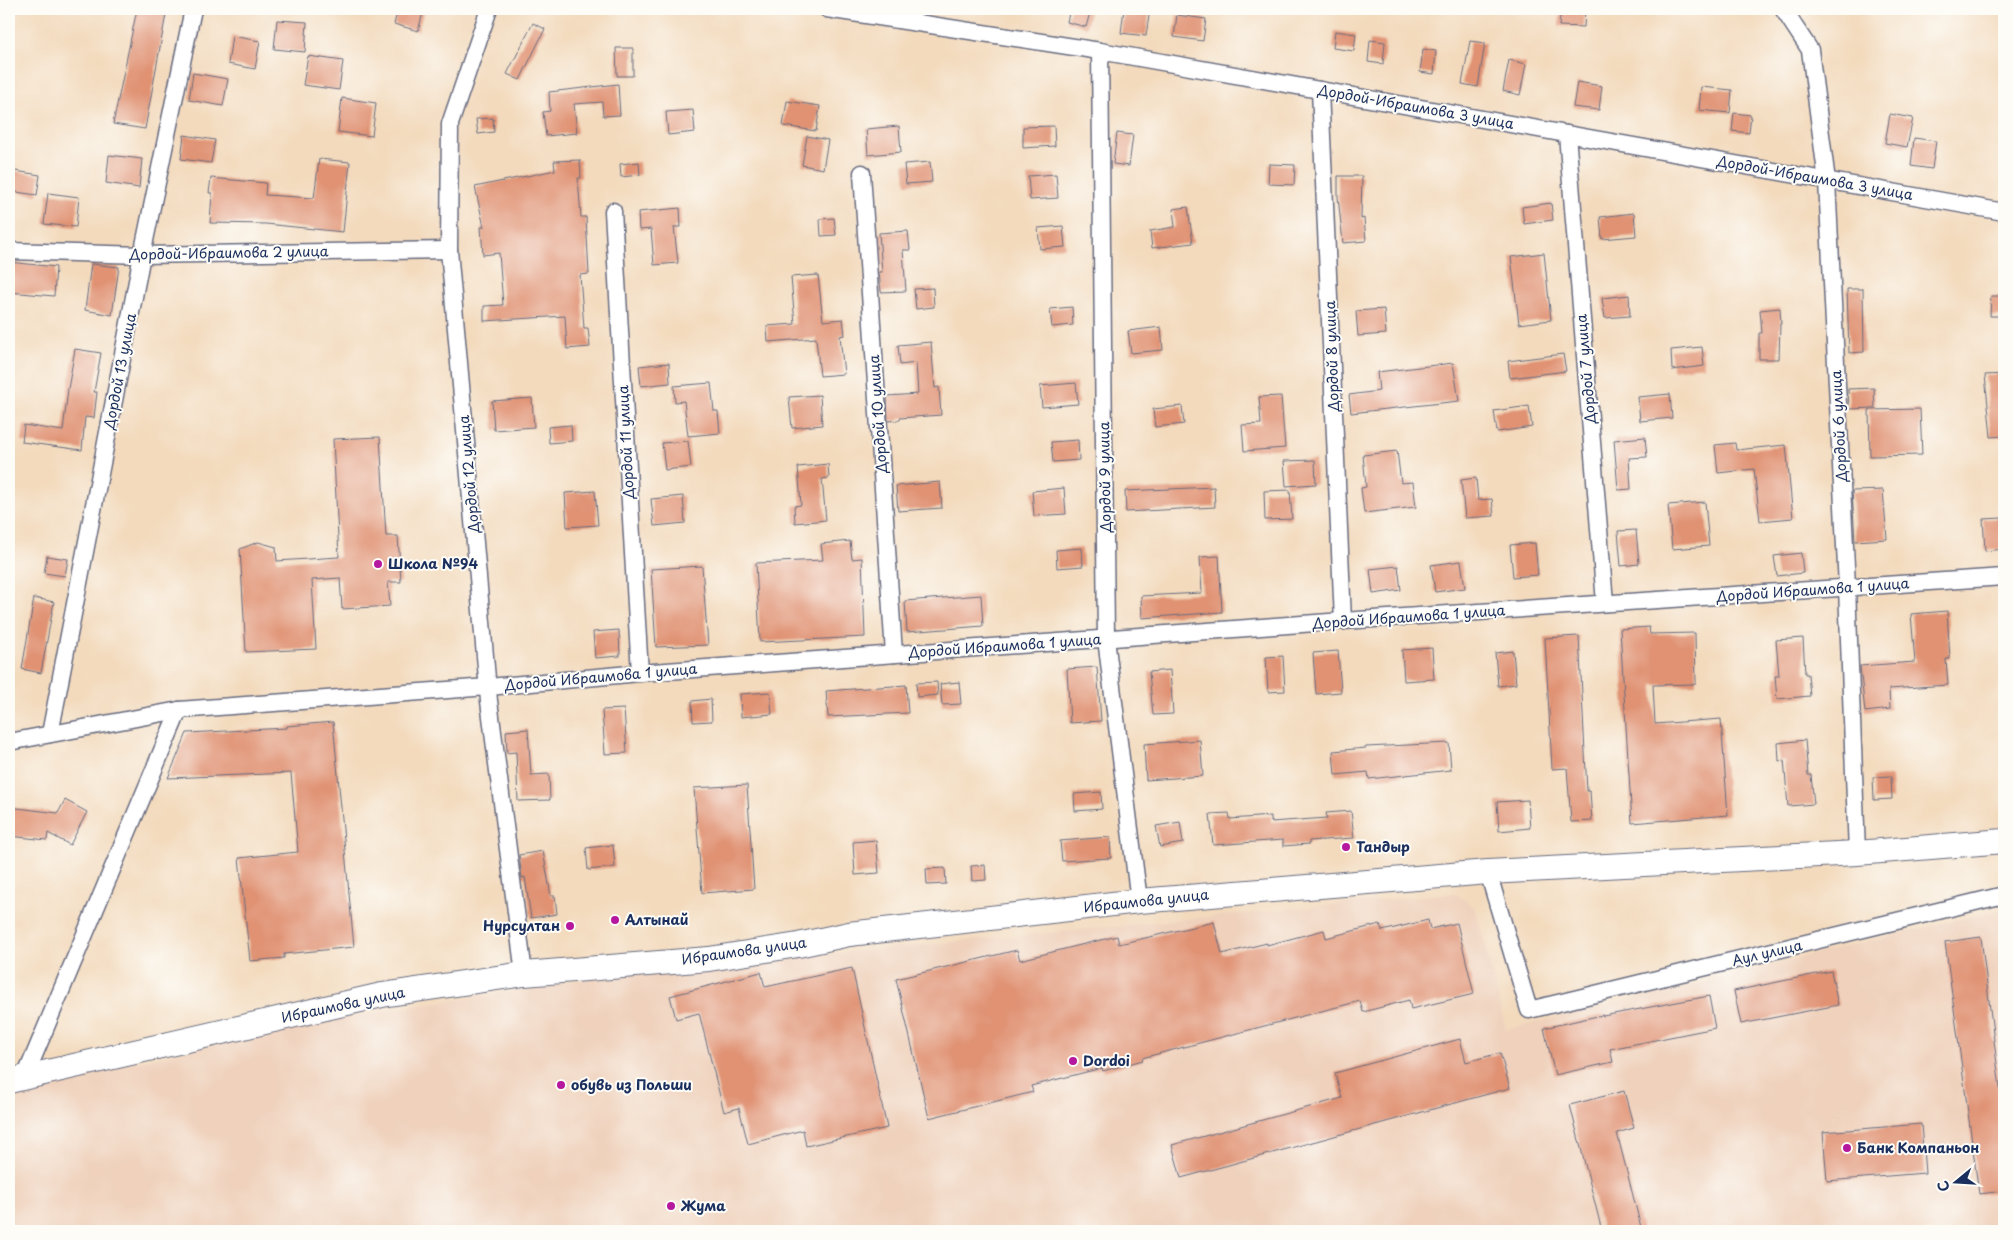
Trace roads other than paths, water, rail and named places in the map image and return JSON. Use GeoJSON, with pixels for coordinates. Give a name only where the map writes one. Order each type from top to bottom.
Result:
{"type":"FeatureCollection","features":[{"type":"Feature","properties":{"kind":"main road","name":"Ибраимова улица"},"geometry":{"type":"LineString","coordinates":[[17,1079],[382,995],[524,974],[709,958],[798,945],[849,934],[1139,901],[1488,872],[1857,853],[2004,841]]}},
{"type":"Feature","properties":{"kind":"street","name":"Дордой 13 улица"},"geometry":{"type":"LineString","coordinates":[[50,734],[142,256],[193,9]]}},
{"type":"Feature","properties":{"kind":"street","name":"Дордой 12 улица"},"geometry":{"type":"LineString","coordinates":[[489,9],[450,124],[449,250],[488,687],[524,974]]}},
{"type":"Feature","properties":{"kind":"street","name":"Дордой-Ибраимова 3 улица"},"geometry":{"type":"LineString","coordinates":[[827,9],[1100,51],[2004,212]]}},
{"type":"Feature","properties":{"kind":"street","name":"Дордой 6 улица"},"geometry":{"type":"LineString","coordinates":[[1783,9],[1810,50],[1827,181],[1847,587],[1857,853]]}},
{"type":"Feature","properties":{"kind":"street","name":"Дордой 9 улица"},"geometry":{"type":"LineString","coordinates":[[1100,51],[1106,639],[1139,901]]}},
{"type":"Feature","properties":{"kind":"street","name":"Дордой 8 улица"},"geometry":{"type":"LineString","coordinates":[[1320,90],[1343,621]]}},
{"type":"Feature","properties":{"kind":"street","name":"Дордой 7 улица"},"geometry":{"type":"LineString","coordinates":[[1567,134],[1605,604]]}},
{"type":"Feature","properties":{"kind":"street","name":"Дордой 10 улица"},"geometry":{"type":"LineString","coordinates":[[862,173],[894,654]]}},
{"type":"Feature","properties":{"kind":"street","name":"Дордой 11 улица"},"geometry":{"type":"LineString","coordinates":[[613,211],[640,673]]}},
{"type":"Feature","properties":{"kind":"street","name":"Дордой-Ибраимова 2 улица"},"geometry":{"type":"LineString","coordinates":[[9,251],[142,256],[449,250]]}},
{"type":"Feature","properties":{"kind":"street","name":"Дордой Ибраимова 1 улица"},"geometry":{"type":"LineString","coordinates":[[9,742],[179,710],[488,687],[640,673],[1343,621],[2004,577]]}},
{"type":"Feature","properties":{"kind":"street"},"geometry":{"type":"LineString","coordinates":[[17,1079],[179,710]]}},
{"type":"Feature","properties":{"kind":"street","name":"Аул улица"},"geometry":{"type":"LineString","coordinates":[[1488,872],[1529,1010],[2004,895]]}},
{"type":"Feature","properties":{"kind":"place","name":"Школа №94"},"geometry":{"type":"Point","coordinates":[378,564]}},
{"type":"Feature","properties":{"kind":"place","name":"Тандыр"},"geometry":{"type":"Point","coordinates":[1346,847]}},
{"type":"Feature","properties":{"kind":"place","name":"Алтынай"},"geometry":{"type":"Point","coordinates":[615,920]}},
{"type":"Feature","properties":{"kind":"place","name":"Нурсултан"},"geometry":{"type":"Point","coordinates":[570,926]}},
{"type":"Feature","properties":{"kind":"place","name":"Dordoi"},"geometry":{"type":"Point","coordinates":[1073,1061]}},
{"type":"Feature","properties":{"kind":"place","name":"обувь из Польши"},"geometry":{"type":"Point","coordinates":[561,1085]}},
{"type":"Feature","properties":{"kind":"place","name":"Банк Компаньон"},"geometry":{"type":"Point","coordinates":[1847,1148]}},
{"type":"Feature","properties":{"kind":"place","name":"Жума"},"geometry":{"type":"Point","coordinates":[671,1206]}}]}
